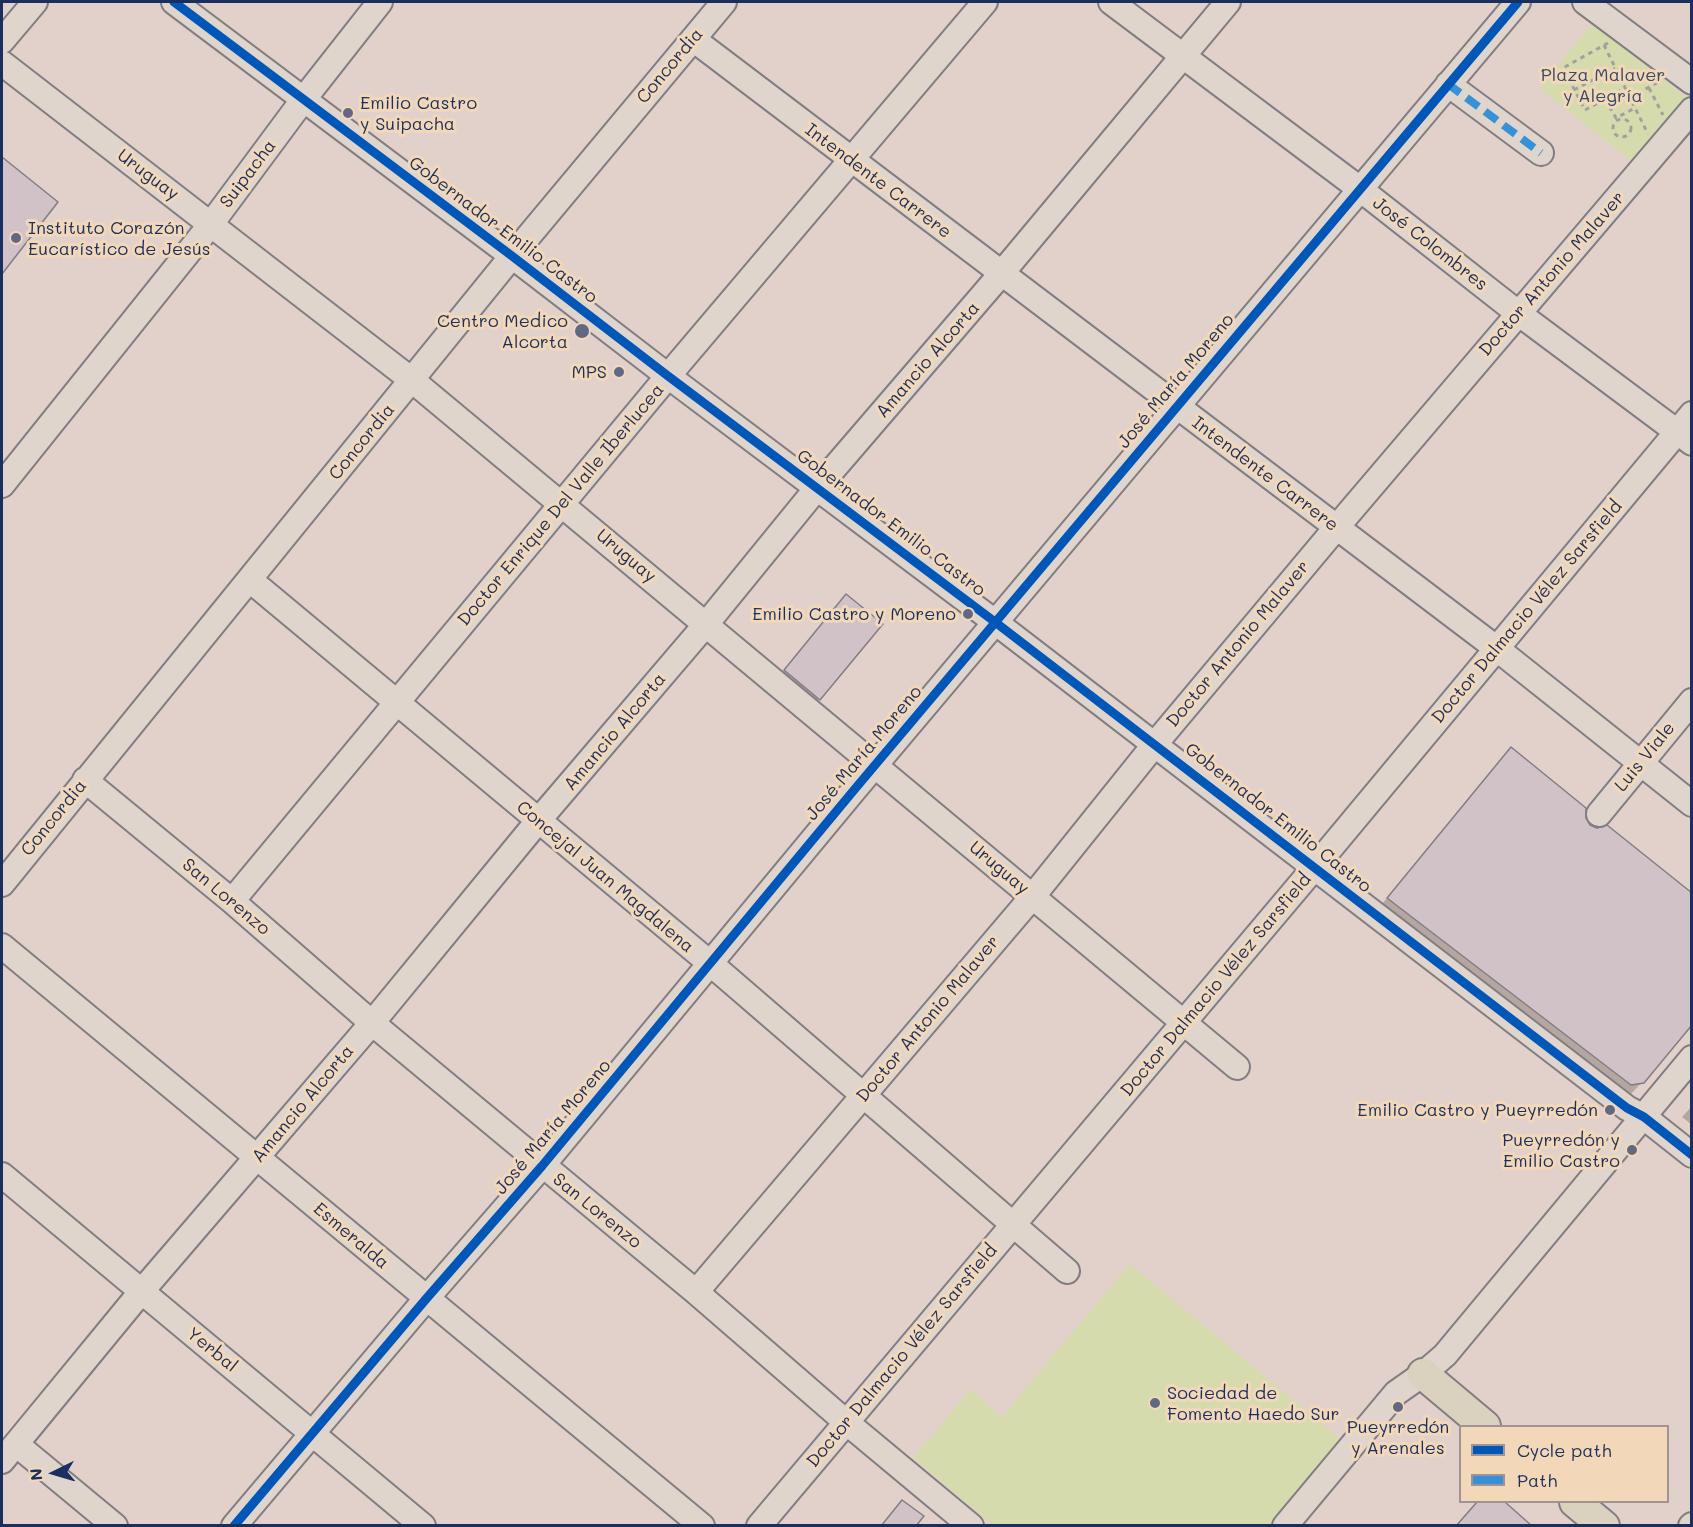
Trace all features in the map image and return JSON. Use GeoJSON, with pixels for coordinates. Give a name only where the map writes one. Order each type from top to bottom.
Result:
{"type":"FeatureCollection","features":[{"type":"Feature","properties":{"kind":"main road"},"geometry":{"type":"LineString","coordinates":[[1423,1374],[1484,1425]]}},
{"type":"Feature","properties":{"kind":"main road"},"geometry":{"type":"LineString","coordinates":[[1576,1503],[1604,1526]]}},
{"type":"Feature","properties":{"kind":"street"},"geometry":{"type":"LineString","coordinates":[[2,41],[35,2]]}},
{"type":"Feature","properties":{"kind":"street","name":"Gobernador Emilio Castro"},"geometry":{"type":"LineString","coordinates":[[174,2],[995,622],[1627,1108],[1644,1117],[1692,1155]]}},
{"type":"Feature","properties":{"kind":"street","name":"Suipacha"},"geometry":{"type":"LineString","coordinates":[[2,485],[211,224],[303,100],[380,2]]}},
{"type":"Feature","properties":{"kind":"street","name":"Concordia"},"geometry":{"type":"LineString","coordinates":[[2,884],[413,381],[512,256],[724,2]]}},
{"type":"Feature","properties":{"kind":"street","name":"Doctor Enrique Del Valle Iberlucea"},"geometry":{"type":"LineString","coordinates":[[232,901],[668,376],[986,2]]}},
{"type":"Feature","properties":{"kind":"street","name":"José Colombres"},"geometry":{"type":"LineString","coordinates":[[1111,2],[1360,189],[1518,313],[1687,429]]}},
{"type":"Feature","properties":{"kind":"street","name":"Amancio Alcorta"},"geometry":{"type":"LineString","coordinates":[[9,1453],[141,1292],[372,1023],[538,821],[1228,2]]}},
{"type":"Feature","properties":{"kind":"street","name":"José María Moreno"},"geometry":{"type":"LineString","coordinates":[[234,1526],[542,1166],[1176,406],[1518,2]]}},
{"type":"Feature","properties":{"kind":"street"},"geometry":{"type":"LineString","coordinates":[[1585,2],[1684,77]]}},
{"type":"Feature","properties":{"kind":"street","name":"Intendente Carrere"},"geometry":{"type":"LineString","coordinates":[[693,39],[1496,648],[1692,804]]}},
{"type":"Feature","properties":{"kind":"street","name":"Uruguay"},"geometry":{"type":"LineString","coordinates":[[2,63],[413,381],[707,623],[1238,1067]]}},
{"type":"Feature","properties":{"kind":"street"},"geometry":{"type":"LineString","coordinates":[[1448,84],[1541,153]]}},
{"type":"Feature","properties":{"kind":"street","name":"Doctor Antonio Malaver"},"geometry":{"type":"LineString","coordinates":[[696,1292],[1033,896],[1155,744],[1336,528],[1692,110]]}},
{"type":"Feature","properties":{"kind":"street","name":"Doctor Dalmacio Vélez Sarsfield"},"geometry":{"type":"LineString","coordinates":[[759,1526],[1314,868],[1496,648],[1687,429]]}},
{"type":"Feature","properties":{"kind":"street","name":"Concejal Juan Magdalena"},"geometry":{"type":"LineString","coordinates":[[250,580],[711,964],[1067,1271]]}},
{"type":"Feature","properties":{"kind":"street","name":"Luis Viale"},"geometry":{"type":"LineString","coordinates":[[1599,814],[1692,700]]}},
{"type":"Feature","properties":{"kind":"street","name":"San Lorenzo"},"geometry":{"type":"LineString","coordinates":[[85,780],[232,901],[542,1166],[696,1292],[955,1520]]}},
{"type":"Feature","properties":{"kind":"street","name":"Esmeralda"},"geometry":{"type":"LineString","coordinates":[[2,946],[702,1526]]}},
{"type":"Feature","properties":{"kind":"street"},"geometry":{"type":"LineString","coordinates":[[1285,1526],[1396,1393],[1445,1355],[1692,1058]]}},
{"type":"Feature","properties":{"kind":"street","name":"Yerbal"},"geometry":{"type":"LineString","coordinates":[[2,1177],[314,1433],[423,1526]]}},
{"type":"Feature","properties":{"kind":"street"},"geometry":{"type":"LineString","coordinates":[[9,1453],[115,1526]]}},
{"type":"Feature","properties":{"kind":"path"},"geometry":{"type":"LineString","coordinates":[[1625,88],[1585,110],[1563,68],[1626,34]]}},
{"type":"Feature","properties":{"kind":"path"},"geometry":{"type":"LineString","coordinates":[[1600,36],[1635,107],[1665,142]]}},
{"type":"Feature","properties":{"kind":"path"},"geometry":{"type":"LineString","coordinates":[[1574,90],[1615,68]]}},
{"type":"Feature","properties":{"kind":"path"},"geometry":{"type":"LineString","coordinates":[[1630,98],[1649,88],[1684,77]]}},
{"type":"Feature","properties":{"kind":"path"},"geometry":{"type":"LineString","coordinates":[[1649,88],[1665,142]]}},
{"type":"Feature","properties":{"kind":"path"},"geometry":{"type":"LineString","coordinates":[[1605,99],[1616,119]]}},
{"type":"Feature","properties":{"kind":"path"},"geometry":{"type":"LineString","coordinates":[[1616,119],[1629,122],[1630,131],[1627,135],[1621,137],[1616,135],[1613,127],[1616,119],[1635,107]]}},
{"type":"Feature","properties":{"kind":"green space","name":"Plaza Malaver y Alegría"},"geometry":{"type":"Polygon","coordinates":[[[1592,23],[1687,98],[1635,164],[1540,89],[1592,23]]]}},
{"type":"Feature","properties":{"kind":"green space","name":"Sociedad de Fomento Haedo Sur"},"geometry":{"type":"Polygon","coordinates":[[[1130,1264],[1340,1439],[1269,1525],[993,1525],[913,1458],[971,1389],[1002,1417],[1130,1264]]]}},
{"type":"Feature","properties":{"kind":"building","name":"Instituto Corazón Eucarístico de Jesús"},"geometry":{"type":"Polygon","coordinates":[[[2,157],[58,202],[2,274],[2,157]]]}},
{"type":"Feature","properties":{"kind":"building"},"geometry":{"type":"Polygon","coordinates":[[[846,594],[883,624],[820,700],[784,670],[846,594]]]}},
{"type":"Feature","properties":{"kind":"building"},"geometry":{"type":"Polygon","coordinates":[[[1511,747],[1586,808],[1586,818],[1590,825],[1597,828],[1607,825],[1692,893],[1692,1025],[1644,1083],[1631,1085],[1387,898],[1511,747]]]}},
{"type":"Feature","properties":{"kind":"building"},"geometry":{"type":"Polygon","coordinates":[[[902,1500],[924,1516],[916,1526],[881,1526],[902,1500]]]}},
{"type":"Feature","properties":{"kind":"building"},"geometry":{"type":"Polygon","coordinates":[[[1476,1503],[1506,1503],[1532,1526],[1456,1526],[1476,1503]]]}},
{"type":"Feature","properties":{"kind":"marked path"},"geometry":{"type":"LineString","coordinates":[[1448,84],[1541,153]]}},
{"type":"Feature","properties":{"kind":"cycle path"},"geometry":{"type":"LineString","coordinates":[[174,2],[995,622],[1627,1108],[1644,1117],[1692,1155]]}},
{"type":"Feature","properties":{"kind":"cycle path"},"geometry":{"type":"LineString","coordinates":[[234,1526],[542,1166],[854,790],[1518,2]]}},
{"type":"Feature","properties":{"kind":"place","name":"Emilio Castro y Suipacha"},"geometry":{"type":"Point","coordinates":[348,113]}},
{"type":"Feature","properties":{"kind":"place","name":"Instituto Corazón Eucarístico de Jesús"},"geometry":{"type":"Point","coordinates":[16,238]}},
{"type":"Feature","properties":{"kind":"place","name":"Centro Medico Alcorta"},"geometry":{"type":"Point","coordinates":[582,331]}},
{"type":"Feature","properties":{"kind":"place","name":"MPS"},"geometry":{"type":"Point","coordinates":[619,372]}},
{"type":"Feature","properties":{"kind":"place","name":"Emilio Castro y Moreno"},"geometry":{"type":"Point","coordinates":[968,614]}},
{"type":"Feature","properties":{"kind":"place","name":"Emilio Castro y Pueyrredón"},"geometry":{"type":"Point","coordinates":[1610,1110]}},
{"type":"Feature","properties":{"kind":"place","name":"Pueyrredón y Emilio Castro"},"geometry":{"type":"Point","coordinates":[1632,1150]}},
{"type":"Feature","properties":{"kind":"place","name":"Sociedad de Fomento Haedo Sur"},"geometry":{"type":"Point","coordinates":[1155,1403]}},
{"type":"Feature","properties":{"kind":"place","name":"Pueyrredón y Arenales"},"geometry":{"type":"Point","coordinates":[1398,1407]}}]}
